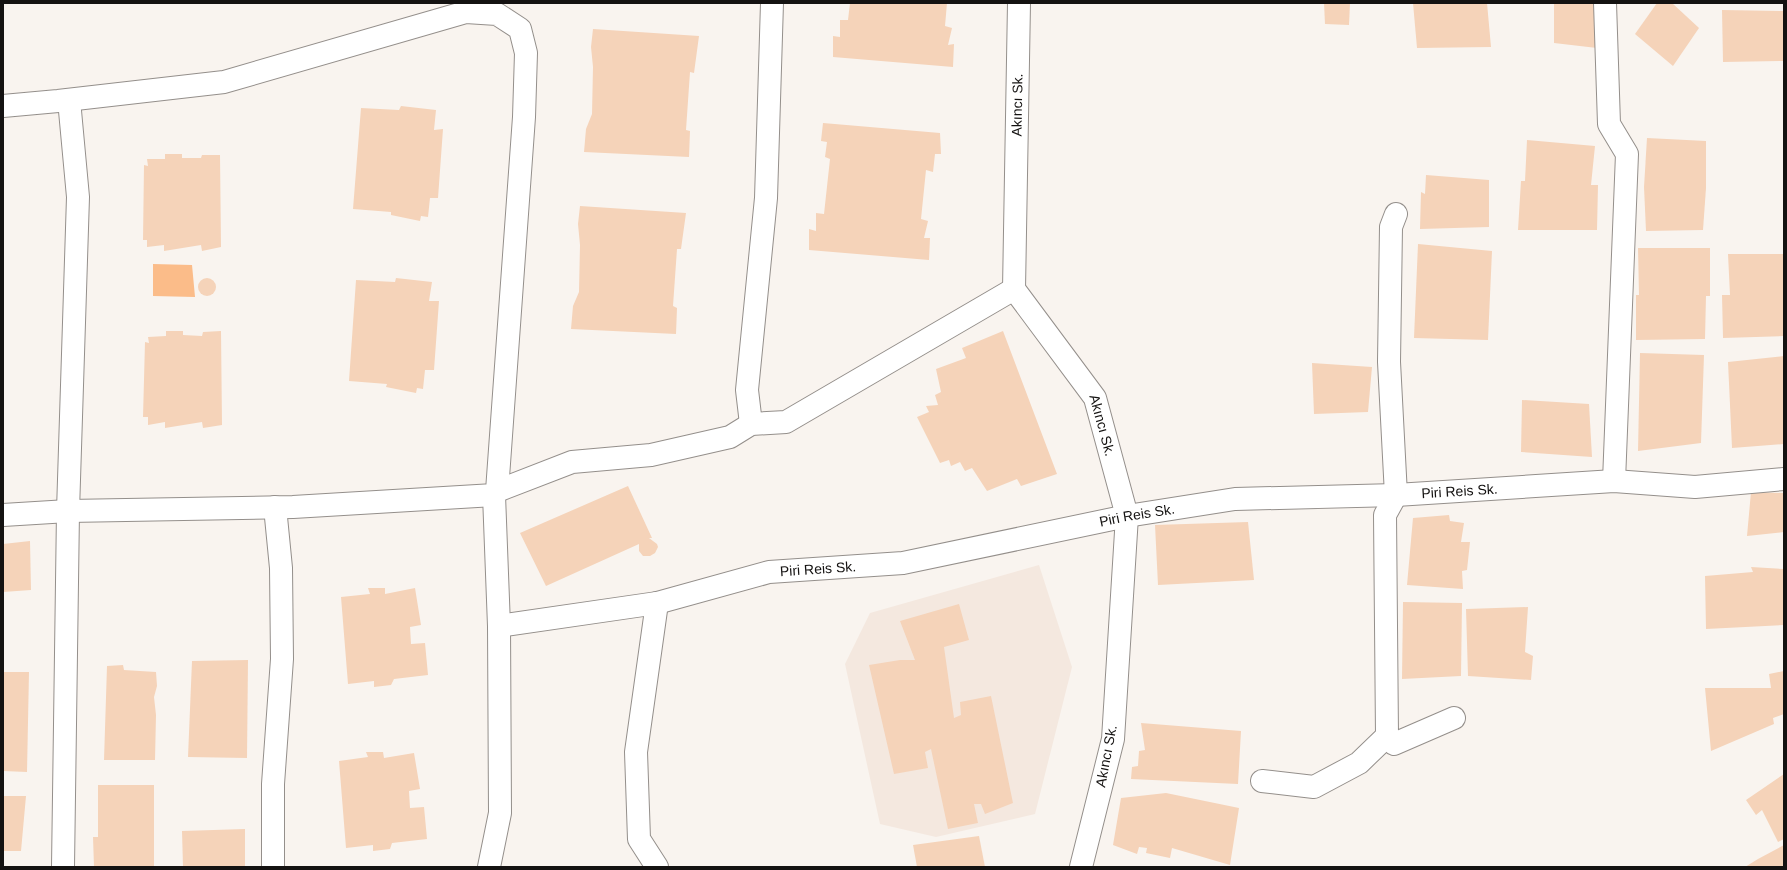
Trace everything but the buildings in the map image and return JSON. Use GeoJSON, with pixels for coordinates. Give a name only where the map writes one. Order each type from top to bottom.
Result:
{"type":"FeatureCollection","features":[{"type":"Feature","properties":{"kind":"street"},"geometry":{"type":"LineString","coordinates":[[751,424],[747,390],[766,198],[772,3]]}},
{"type":"Feature","properties":{"kind":"street","name":"Akıncı Sk."},"geometry":{"type":"LineString","coordinates":[[1019,3],[1014,289],[1095,398],[1127,516],[1113,739],[1080,867]]}},
{"type":"Feature","properties":{"kind":"street"},"geometry":{"type":"LineString","coordinates":[[1605,3],[1609,124],[1627,154],[1614,481]]}},
{"type":"Feature","properties":{"kind":"street"},"geometry":{"type":"LineString","coordinates":[[3,106],[224,82],[466,12],[497,14],[520,29],[526,53],[524,117],[496,493],[499,626],[500,813],[489,867]]}},
{"type":"Feature","properties":{"kind":"street"},"geometry":{"type":"LineString","coordinates":[[63,867],[68,511],[78,197],[69,100]]}},
{"type":"Feature","properties":{"kind":"street"},"geometry":{"type":"LineString","coordinates":[[1396,214],[1391,227],[1389,362],[1396,495],[1385,515],[1387,736],[1394,744],[1454,718]]}},
{"type":"Feature","properties":{"kind":"street"},"geometry":{"type":"LineString","coordinates":[[3,515],[68,511],[275,507],[496,493],[572,462],[651,455],[730,437],[751,424],[786,422],[1014,289]]}},
{"type":"Feature","properties":{"kind":"street","name":"Piri Reis Sk."},"geometry":{"type":"LineString","coordinates":[[499,626],[657,603],[769,572],[903,563],[1127,516],[1235,499],[1396,495],[1614,481],[1695,487],[1784,479]]}},
{"type":"Feature","properties":{"kind":"street"},"geometry":{"type":"LineString","coordinates":[[273,867],[273,784],[282,659],[281,568],[275,507]]}},
{"type":"Feature","properties":{"kind":"street"},"geometry":{"type":"LineString","coordinates":[[657,603],[636,752],[639,839],[657,867]]}},
{"type":"Feature","properties":{"kind":"street"},"geometry":{"type":"LineString","coordinates":[[1262,781],[1314,787],[1359,763],[1387,736]]}},
{"type":"Feature","properties":{"kind":"shaded area"},"geometry":{"type":"Polygon","coordinates":[[[153,264],[192,265],[195,297],[153,296],[153,264]]]}},
{"type":"Feature","properties":{"kind":"shaded area"},"geometry":{"type":"Polygon","coordinates":[[[1039,565],[1072,667],[1035,814],[936,837],[880,824],[845,664],[870,613],[1039,565]]]}}]}
